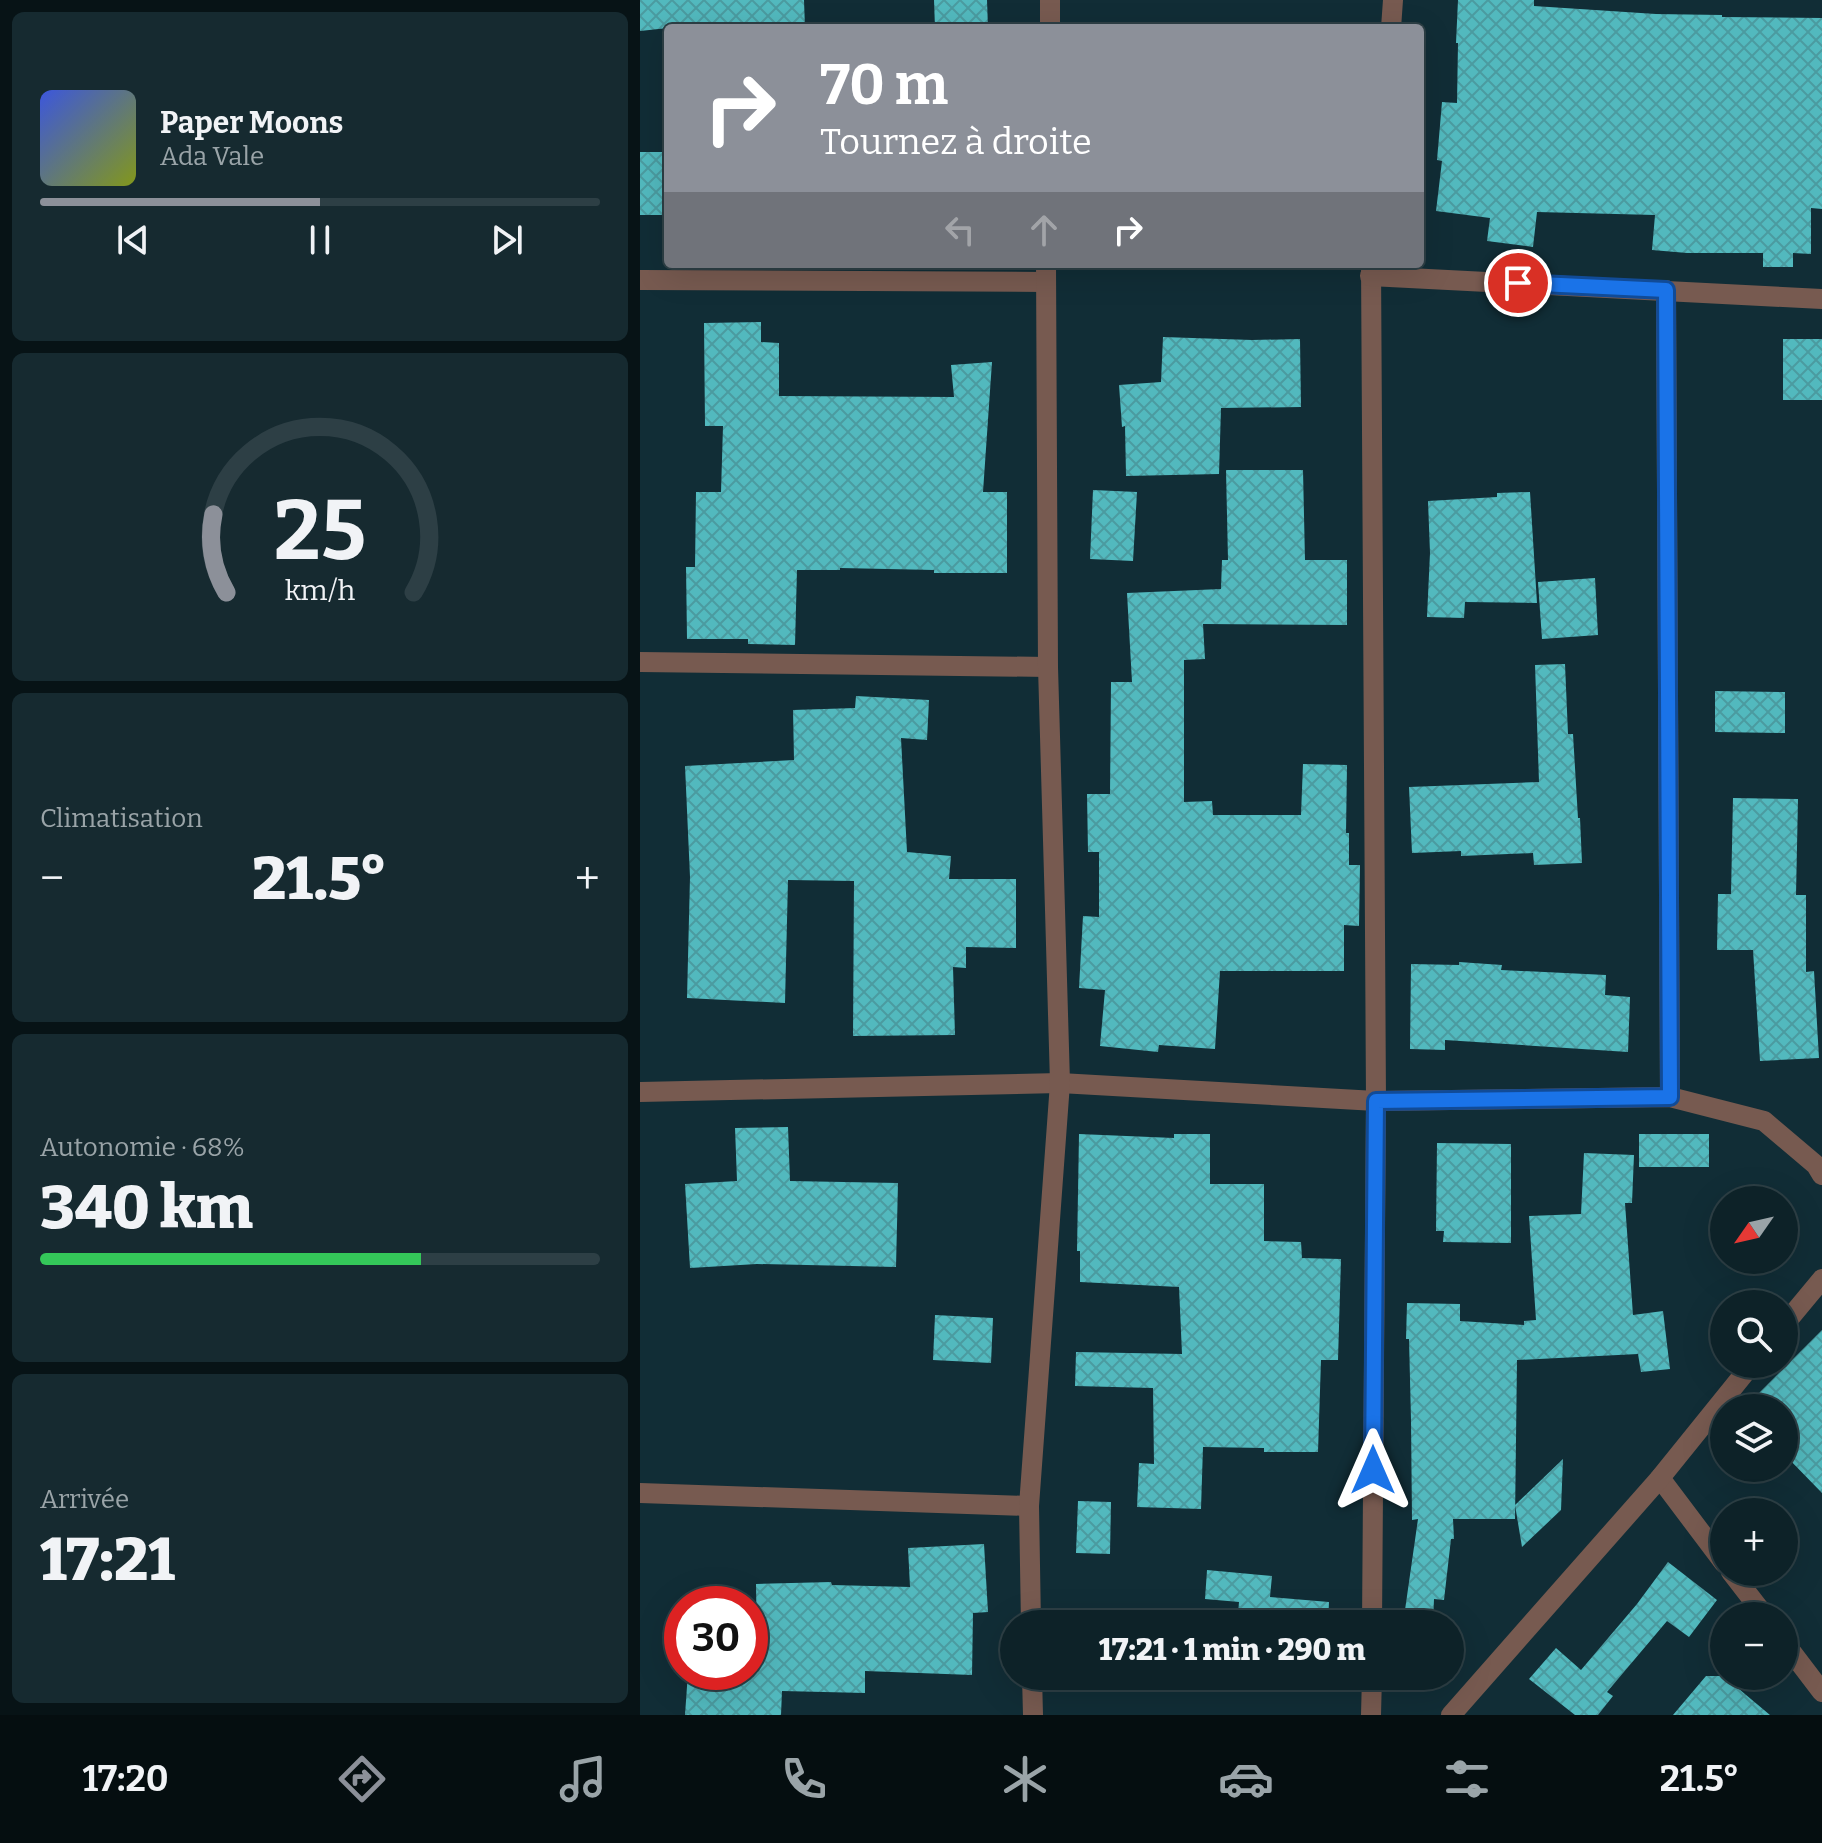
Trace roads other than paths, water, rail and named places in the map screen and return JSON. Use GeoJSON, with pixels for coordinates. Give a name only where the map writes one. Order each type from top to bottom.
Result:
{"type":"FeatureCollection","features":[{"type":"Feature","properties":{"kind":"street"},"geometry":{"type":"LineString","coordinates":[[1050,0],[1050,24]]}},
{"type":"Feature","properties":{"kind":"street"},"geometry":{"type":"LineString","coordinates":[[1391,24],[1393,0]]}},
{"type":"Feature","properties":{"kind":"street"},"geometry":{"type":"LineString","coordinates":[[1372,1610],[1376,1101],[1370,270],[1822,299]]}},
{"type":"Feature","properties":{"kind":"street"},"geometry":{"type":"LineString","coordinates":[[640,280],[1046,273],[1048,667],[1060,1083],[1029,1506],[1031,1610]]}},
{"type":"Feature","properties":{"kind":"street"},"geometry":{"type":"LineString","coordinates":[[1666,290],[1670,1097]]}},
{"type":"Feature","properties":{"kind":"street"},"geometry":{"type":"LineString","coordinates":[[640,662],[1048,667]]}},
{"type":"Feature","properties":{"kind":"street"},"geometry":{"type":"LineString","coordinates":[[640,1092],[1060,1083],[1376,1101],[1670,1097],[1764,1121],[1816,1165],[1822,1175]]}},
{"type":"Feature","properties":{"kind":"street"},"geometry":{"type":"LineString","coordinates":[[1798,1308],[1822,1279]]}},
{"type":"Feature","properties":{"kind":"street"},"geometry":{"type":"LineString","coordinates":[[1451,1715],[1660,1478],[1741,1378]]}},
{"type":"Feature","properties":{"kind":"street"},"geometry":{"type":"LineString","coordinates":[[1660,1478],[1710,1544]]}},
{"type":"Feature","properties":{"kind":"street"},"geometry":{"type":"LineString","coordinates":[[640,1493],[1029,1506]]}},
{"type":"Feature","properties":{"kind":"street"},"geometry":{"type":"LineString","coordinates":[[1742,1586],[1754,1602]]}},
{"type":"Feature","properties":{"kind":"street"},"geometry":{"type":"LineString","coordinates":[[1798,1660],[1822,1692]]}},
{"type":"Feature","properties":{"kind":"street"},"geometry":{"type":"LineString","coordinates":[[1032,1690],[1033,1715]]}},
{"type":"Feature","properties":{"kind":"street"},"geometry":{"type":"LineString","coordinates":[[1371,1715],[1372,1690]]}}]}
